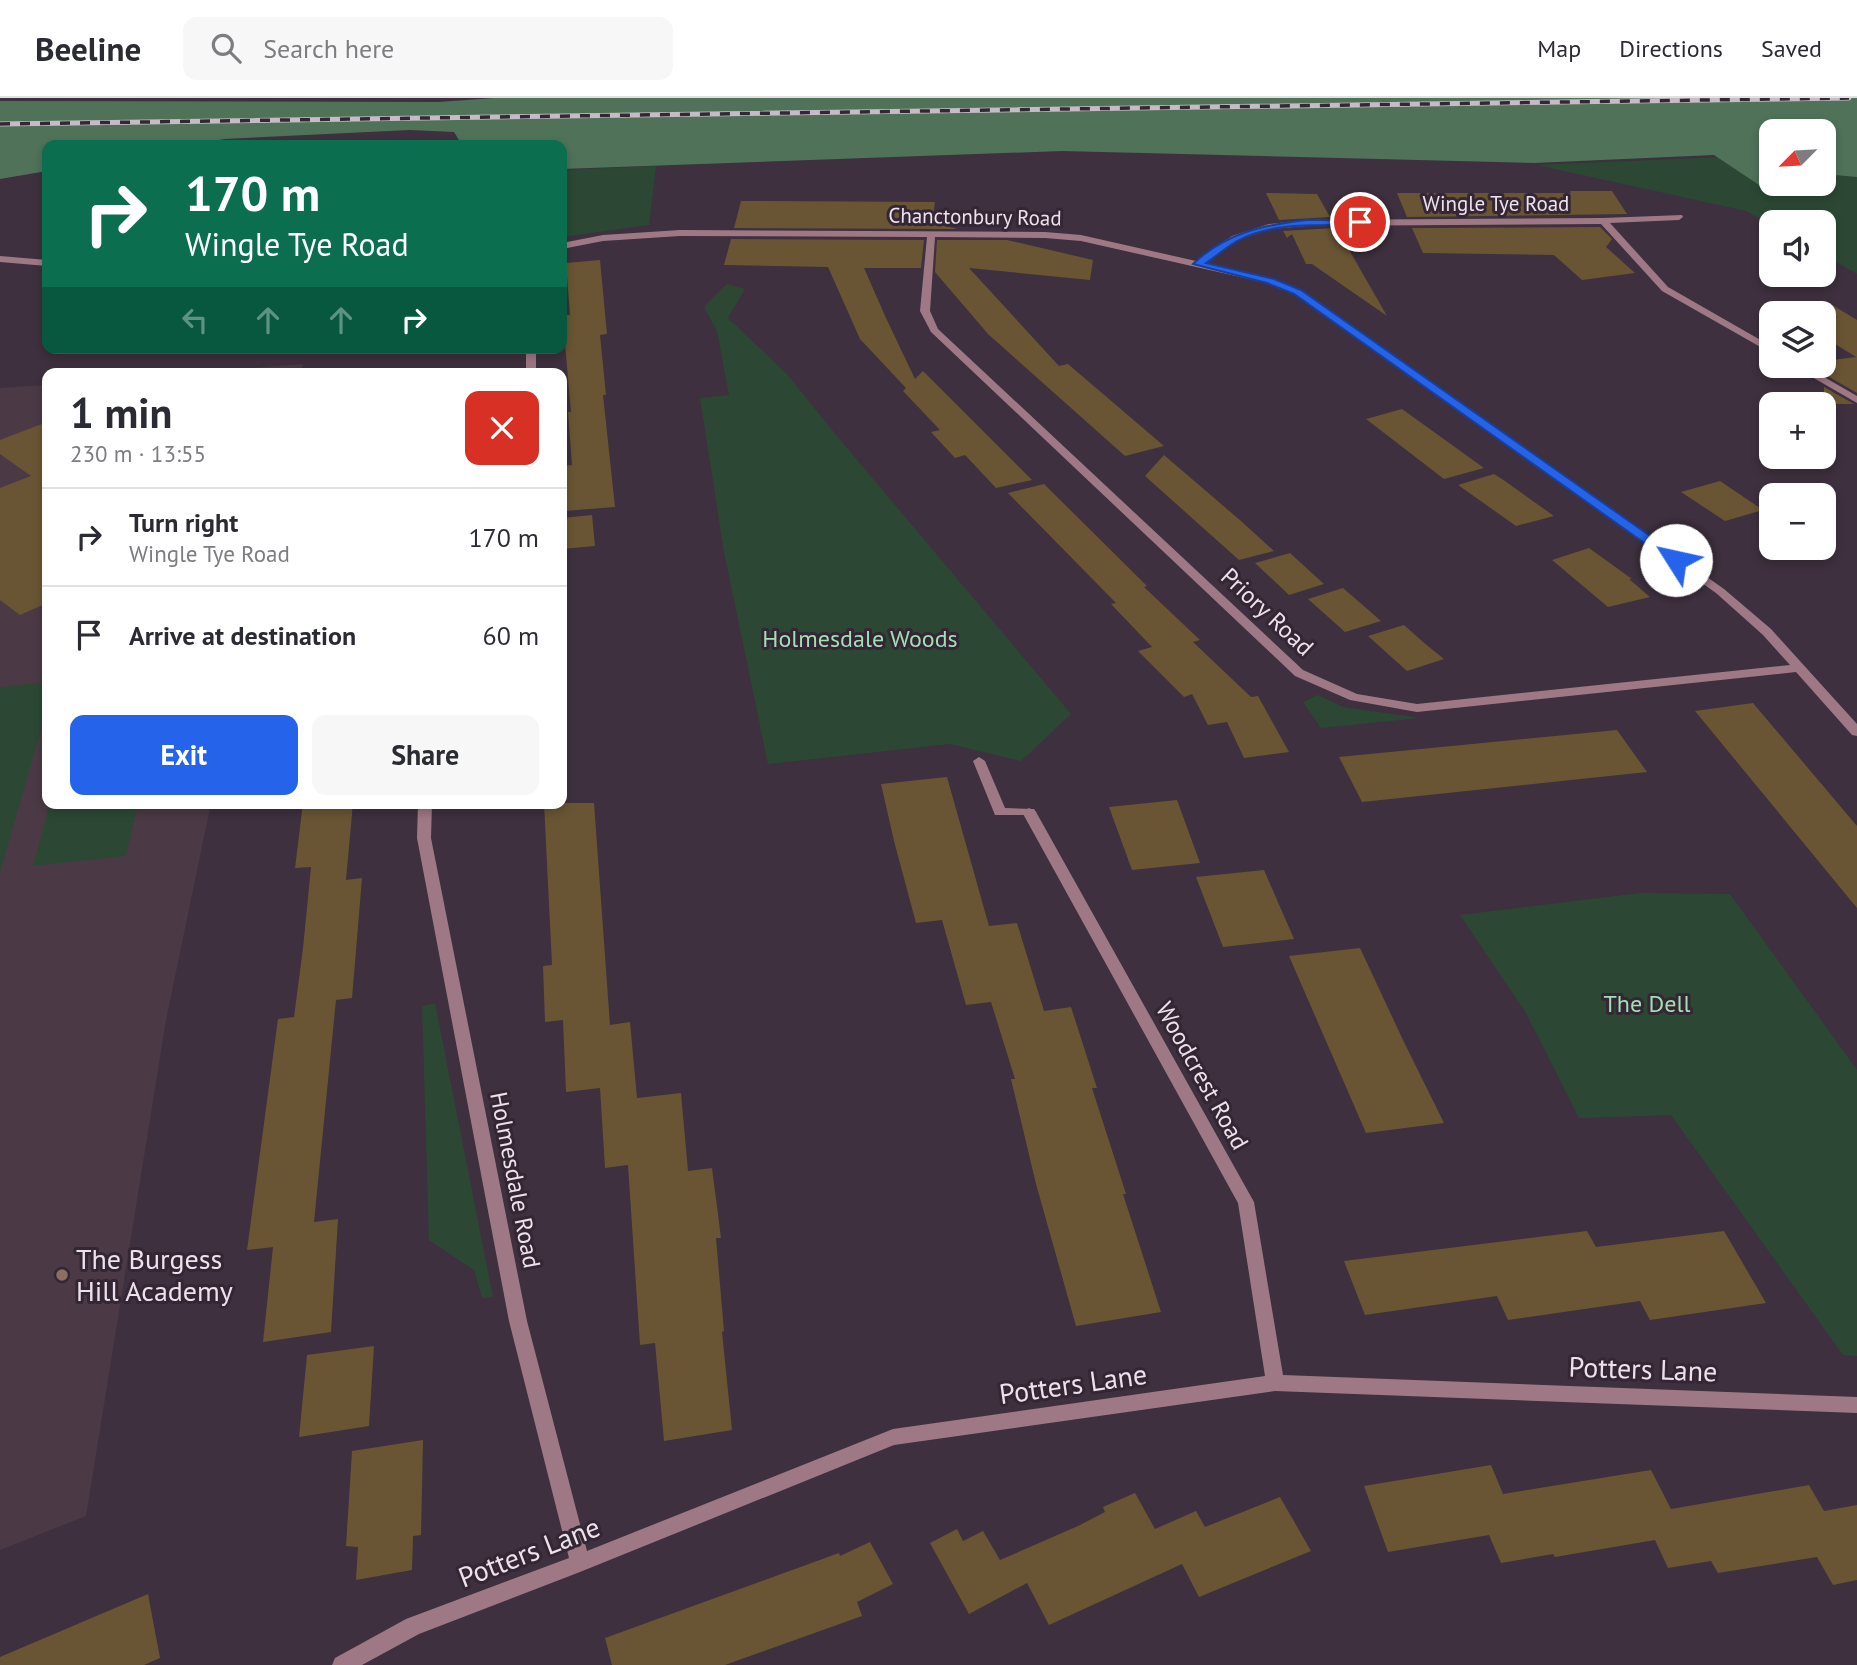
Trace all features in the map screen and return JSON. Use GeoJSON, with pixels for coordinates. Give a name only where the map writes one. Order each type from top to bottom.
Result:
{"type":"FeatureCollection","features":[{"type":"Feature","properties":{"kind":"street","name":"Wingle Tye Road"},"geometry":{"type":"LineString","coordinates":[[1198,264],[1235,238],[1269,227],[1306,223],[1603,221],[1679,216]]}},
{"type":"Feature","properties":{"kind":"street"},"geometry":{"type":"LineString","coordinates":[[1603,221],[1665,289],[1759,343]]}},
{"type":"Feature","properties":{"kind":"street","name":"Chanctonbury Road"},"geometry":{"type":"LineString","coordinates":[[567,245],[603,238],[680,233],[1045,234],[1081,238],[1270,281],[1298,292],[1720,591],[1767,632],[1857,732]]}},
{"type":"Feature","properties":{"kind":"street","name":"Priory Road"},"geometry":{"type":"LineString","coordinates":[[931,235],[925,311],[934,330],[1299,673],[1354,697],[1417,708],[1801,668]]}},
{"type":"Feature","properties":{"kind":"street"},"geometry":{"type":"LineString","coordinates":[[0,260],[42,263]]}},
{"type":"Feature","properties":{"kind":"street"},"geometry":{"type":"LineString","coordinates":[[1819,378],[1857,400]]}},
{"type":"Feature","properties":{"kind":"street","name":"Woodcrest Road"},"geometry":{"type":"LineString","coordinates":[[979,761],[1000,812],[1029,813],[1246,1202],[1275,1383]]}},
{"type":"Feature","properties":{"kind":"street","name":"Holmesdale Road"},"geometry":{"type":"LineString","coordinates":[[425,809],[424,838],[518,1321],[580,1563]]}},
{"type":"Feature","properties":{"kind":"street","name":"Potters Lane"},"geometry":{"type":"LineString","coordinates":[[342,1665],[413,1626],[580,1563],[893,1437],[1275,1383],[1857,1405]]}},
{"type":"Feature","properties":{"kind":"shaded area"},"geometry":{"type":"Polygon","coordinates":[[[303,364],[302,368],[254,368],[303,364]]]}},
{"type":"Feature","properties":{"kind":"shaded area"},"geometry":{"type":"Polygon","coordinates":[[[42,385],[42,809],[210,809],[166,1020],[86,1516],[0,1550],[0,388],[42,385]]]}},
{"type":"Feature","properties":{"kind":"green space"},"geometry":{"type":"Polygon","coordinates":[[[494,98],[1857,98],[1857,177],[1836,175],[1836,119],[1759,119],[1759,185],[1714,155],[1534,163],[1062,151],[567,169],[567,140],[459,140],[454,132],[410,130],[219,140],[42,140],[42,172],[0,179],[0,101],[439,102],[494,98]]]}},
{"type":"Feature","properties":{"kind":"green space"},"geometry":{"type":"Polygon","coordinates":[[[1857,152],[1857,274],[1836,262],[1836,210],[1759,210],[1759,218],[1746,211],[1537,165],[1759,156],[1759,196],[1836,196],[1836,153],[1857,152]]]}},
{"type":"Feature","properties":{"kind":"green space"},"geometry":{"type":"Polygon","coordinates":[[[656,166],[649,225],[567,236],[567,170],[656,166]]]}},
{"type":"Feature","properties":{"kind":"green space","name":"Holmesdale Woods"},"geometry":{"type":"Polygon","coordinates":[[[727,284],[745,289],[728,318],[787,374],[1071,714],[1021,761],[950,744],[768,764],[724,552],[700,398],[729,395],[717,331],[704,307],[727,284]]]}},
{"type":"Feature","properties":{"kind":"green space"},"geometry":{"type":"Polygon","coordinates":[[[42,683],[42,726],[0,872],[0,687],[42,683]]]}},
{"type":"Feature","properties":{"kind":"green space"},"geometry":{"type":"Polygon","coordinates":[[[1318,695],[1343,707],[1420,718],[1321,728],[1303,702],[1318,695]]]}},
{"type":"Feature","properties":{"kind":"green space"},"geometry":{"type":"Polygon","coordinates":[[[48,809],[137,809],[126,856],[33,866],[48,809]]]}},
{"type":"Feature","properties":{"kind":"green space","name":"The Dell"},"geometry":{"type":"Polygon","coordinates":[[[1640,893],[1730,894],[1857,1070],[1857,1356],[1843,1355],[1671,1115],[1579,1118],[1526,1013],[1460,915],[1640,893]]]}},
{"type":"Feature","properties":{"kind":"green space"},"geometry":{"type":"Polygon","coordinates":[[[435,1003],[493,1297],[482,1298],[474,1270],[429,1240],[422,1006],[435,1003]]]}},
{"type":"Feature","properties":{"kind":"building"},"geometry":{"type":"Polygon","coordinates":[[[1570,191],[1612,191],[1627,214],[1407,217],[1397,193],[1571,193],[1570,191]]]}},
{"type":"Feature","properties":{"kind":"building"},"geometry":{"type":"Polygon","coordinates":[[[1266,193],[1317,194],[1330,217],[1279,220],[1266,193]]]}},
{"type":"Feature","properties":{"kind":"building"},"geometry":{"type":"Polygon","coordinates":[[[741,201],[935,202],[932,223],[958,229],[734,228],[741,201]]]}},
{"type":"Feature","properties":{"kind":"building"},"geometry":{"type":"Polygon","coordinates":[[[1600,227],[1612,239],[1606,247],[1635,273],[1582,280],[1554,255],[1423,253],[1412,228],[1600,227]]]}},
{"type":"Feature","properties":{"kind":"building"},"geometry":{"type":"Polygon","coordinates":[[[1336,228],[1387,316],[1312,264],[1306,264],[1292,234],[1287,238],[1283,231],[1336,228]]]}},
{"type":"Feature","properties":{"kind":"building"},"geometry":{"type":"Polygon","coordinates":[[[731,239],[924,240],[921,268],[864,268],[886,318],[915,379],[923,371],[1032,480],[996,488],[965,455],[955,458],[931,432],[940,430],[903,391],[906,388],[860,339],[828,267],[724,265],[731,239]]]}},
{"type":"Feature","properties":{"kind":"building"},"geometry":{"type":"Polygon","coordinates":[[[937,240],[1007,240],[1093,260],[1090,280],[969,268],[1059,366],[1068,364],[1164,446],[1125,456],[988,334],[935,272],[937,240]]]}},
{"type":"Feature","properties":{"kind":"building"},"geometry":{"type":"Polygon","coordinates":[[[600,260],[607,334],[600,335],[606,395],[603,395],[615,507],[567,511],[567,466],[572,465],[566,354],[567,315],[570,315],[567,263],[600,260]]]}},
{"type":"Feature","properties":{"kind":"building"},"geometry":{"type":"Polygon","coordinates":[[[1836,307],[1857,320],[1857,393],[1831,378],[1836,378],[1836,360],[1856,357],[1836,344],[1836,307]]]}},
{"type":"Feature","properties":{"kind":"building"},"geometry":{"type":"Polygon","coordinates":[[[1836,394],[1854,404],[1836,404],[1836,394]]]}},
{"type":"Feature","properties":{"kind":"building"},"geometry":{"type":"Polygon","coordinates":[[[1402,409],[1484,468],[1444,479],[1366,419],[1402,409]]]}},
{"type":"Feature","properties":{"kind":"building"},"geometry":{"type":"Polygon","coordinates":[[[42,424],[42,605],[20,615],[0,600],[0,488],[31,476],[0,454],[0,440],[42,424]]]}},
{"type":"Feature","properties":{"kind":"building"},"geometry":{"type":"Polygon","coordinates":[[[1164,455],[1274,551],[1239,560],[1145,476],[1164,455]]]}},
{"type":"Feature","properties":{"kind":"building"},"geometry":{"type":"Polygon","coordinates":[[[1494,474],[1554,516],[1516,526],[1458,485],[1494,474]]]}},
{"type":"Feature","properties":{"kind":"building"},"geometry":{"type":"Polygon","coordinates":[[[1720,481],[1759,507],[1759,511],[1725,521],[1681,492],[1720,481]]]}},
{"type":"Feature","properties":{"kind":"building"},"geometry":{"type":"Polygon","coordinates":[[[1044,484],[1147,586],[1144,587],[1200,640],[1193,642],[1251,697],[1258,696],[1289,752],[1244,758],[1227,722],[1208,725],[1192,694],[1184,697],[1138,651],[1152,647],[1111,604],[1116,603],[1008,493],[1044,484]]]}},
{"type":"Feature","properties":{"kind":"building"},"geometry":{"type":"Polygon","coordinates":[[[592,515],[595,546],[567,549],[567,518],[592,515]]]}},
{"type":"Feature","properties":{"kind":"building"},"geometry":{"type":"Polygon","coordinates":[[[1589,548],[1632,579],[1629,579],[1650,597],[1608,607],[1552,560],[1589,548]]]}},
{"type":"Feature","properties":{"kind":"building"},"geometry":{"type":"Polygon","coordinates":[[[1290,553],[1324,584],[1289,595],[1255,563],[1290,553]]]}},
{"type":"Feature","properties":{"kind":"building"},"geometry":{"type":"Polygon","coordinates":[[[1343,588],[1381,621],[1345,632],[1308,599],[1343,588]]]}},
{"type":"Feature","properties":{"kind":"building"},"geometry":{"type":"Polygon","coordinates":[[[1404,625],[1444,659],[1407,671],[1368,636],[1404,625]]]}},
{"type":"Feature","properties":{"kind":"building"},"geometry":{"type":"Polygon","coordinates":[[[1753,703],[1857,826],[1857,908],[1695,711],[1753,703]]]}},
{"type":"Feature","properties":{"kind":"building"},"geometry":{"type":"Polygon","coordinates":[[[1617,730],[1647,772],[1362,802],[1339,757],[1617,730]]]}},
{"type":"Feature","properties":{"kind":"building"},"geometry":{"type":"Polygon","coordinates":[[[947,777],[989,926],[1017,923],[1044,1011],[1071,1007],[1097,1088],[1092,1088],[1126,1194],[1123,1194],[1161,1312],[1076,1326],[1036,1184],[1011,1079],[1015,1079],[991,1002],[966,1005],[942,920],[916,923],[881,784],[947,777]]]}},
{"type":"Feature","properties":{"kind":"building"},"geometry":{"type":"Polygon","coordinates":[[[1177,800],[1200,863],[1132,870],[1109,807],[1177,800]]]}},
{"type":"Feature","properties":{"kind":"building"},"geometry":{"type":"Polygon","coordinates":[[[567,803],[594,803],[610,1025],[630,1022],[637,1098],[681,1093],[688,1171],[712,1168],[721,1238],[716,1238],[732,1430],[664,1441],[655,1343],[640,1345],[628,1165],[605,1168],[600,1088],[566,1092],[563,1020],[545,1022],[543,966],[552,965],[544,809],[567,809],[567,803]]]}},
{"type":"Feature","properties":{"kind":"building"},"geometry":{"type":"Polygon","coordinates":[[[302,809],[352,809],[346,880],[362,878],[352,998],[336,1000],[314,1222],[338,1219],[331,1332],[263,1342],[273,1247],[247,1250],[278,1019],[294,1017],[303,948],[311,867],[295,868],[302,809]]]}},
{"type":"Feature","properties":{"kind":"building"},"geometry":{"type":"Polygon","coordinates":[[[1264,870],[1294,939],[1223,947],[1196,877],[1264,870]]]}},
{"type":"Feature","properties":{"kind":"building"},"geometry":{"type":"Polygon","coordinates":[[[1360,948],[1444,1123],[1366,1133],[1289,956],[1360,948]]]}},
{"type":"Feature","properties":{"kind":"building"},"geometry":{"type":"Polygon","coordinates":[[[1587,1231],[1596,1247],[1724,1231],[1766,1303],[1650,1320],[1640,1301],[1508,1320],[1497,1296],[1365,1315],[1344,1261],[1587,1231]]]}},
{"type":"Feature","properties":{"kind":"building"},"geometry":{"type":"Polygon","coordinates":[[[374,1346],[369,1426],[299,1437],[307,1355],[374,1346]]]}},
{"type":"Feature","properties":{"kind":"building"},"geometry":{"type":"Polygon","coordinates":[[[423,1440],[421,1535],[413,1536],[412,1570],[356,1580],[358,1547],[346,1546],[352,1451],[423,1440]]]}},
{"type":"Feature","properties":{"kind":"building"},"geometry":{"type":"Polygon","coordinates":[[[1491,1465],[1503,1494],[1651,1470],[1671,1509],[1809,1485],[1824,1511],[1857,1505],[1857,1580],[1833,1585],[1817,1557],[1718,1573],[1711,1561],[1668,1568],[1655,1540],[1501,1563],[1489,1535],[1388,1552],[1364,1486],[1491,1465]]]}},
{"type":"Feature","properties":{"kind":"building"},"geometry":{"type":"Polygon","coordinates":[[[1135,1493],[1155,1529],[1196,1511],[1205,1527],[1280,1497],[1311,1551],[1199,1597],[1182,1564],[1049,1625],[1027,1583],[969,1614],[930,1543],[957,1529],[963,1541],[983,1531],[1000,1560],[1078,1526],[1105,1512],[1103,1507],[1135,1493]]]}},
{"type":"Feature","properties":{"kind":"building"},"geometry":{"type":"Polygon","coordinates":[[[870,1542],[893,1584],[857,1602],[862,1616],[725,1665],[612,1665],[605,1638],[839,1553],[840,1556],[870,1542]]]}},
{"type":"Feature","properties":{"kind":"building"},"geometry":{"type":"Polygon","coordinates":[[[148,1594],[160,1658],[144,1665],[0,1665],[0,1657],[148,1594]]]}},
{"type":"Feature","properties":{"kind":"railway"},"geometry":{"type":"LineString","coordinates":[[0,124],[1849,98]]}},
{"type":"Feature","properties":{"kind":"place","name":"The Burgess Hill Academy"},"geometry":{"type":"Point","coordinates":[62,1275]}},
{"type":"Feature","properties":{"kind":"route"},"geometry":{"type":"LineString","coordinates":[[1360,222],[1269,227],[1235,238],[1198,264],[1270,281],[1298,292],[1676,560]]}}]}
